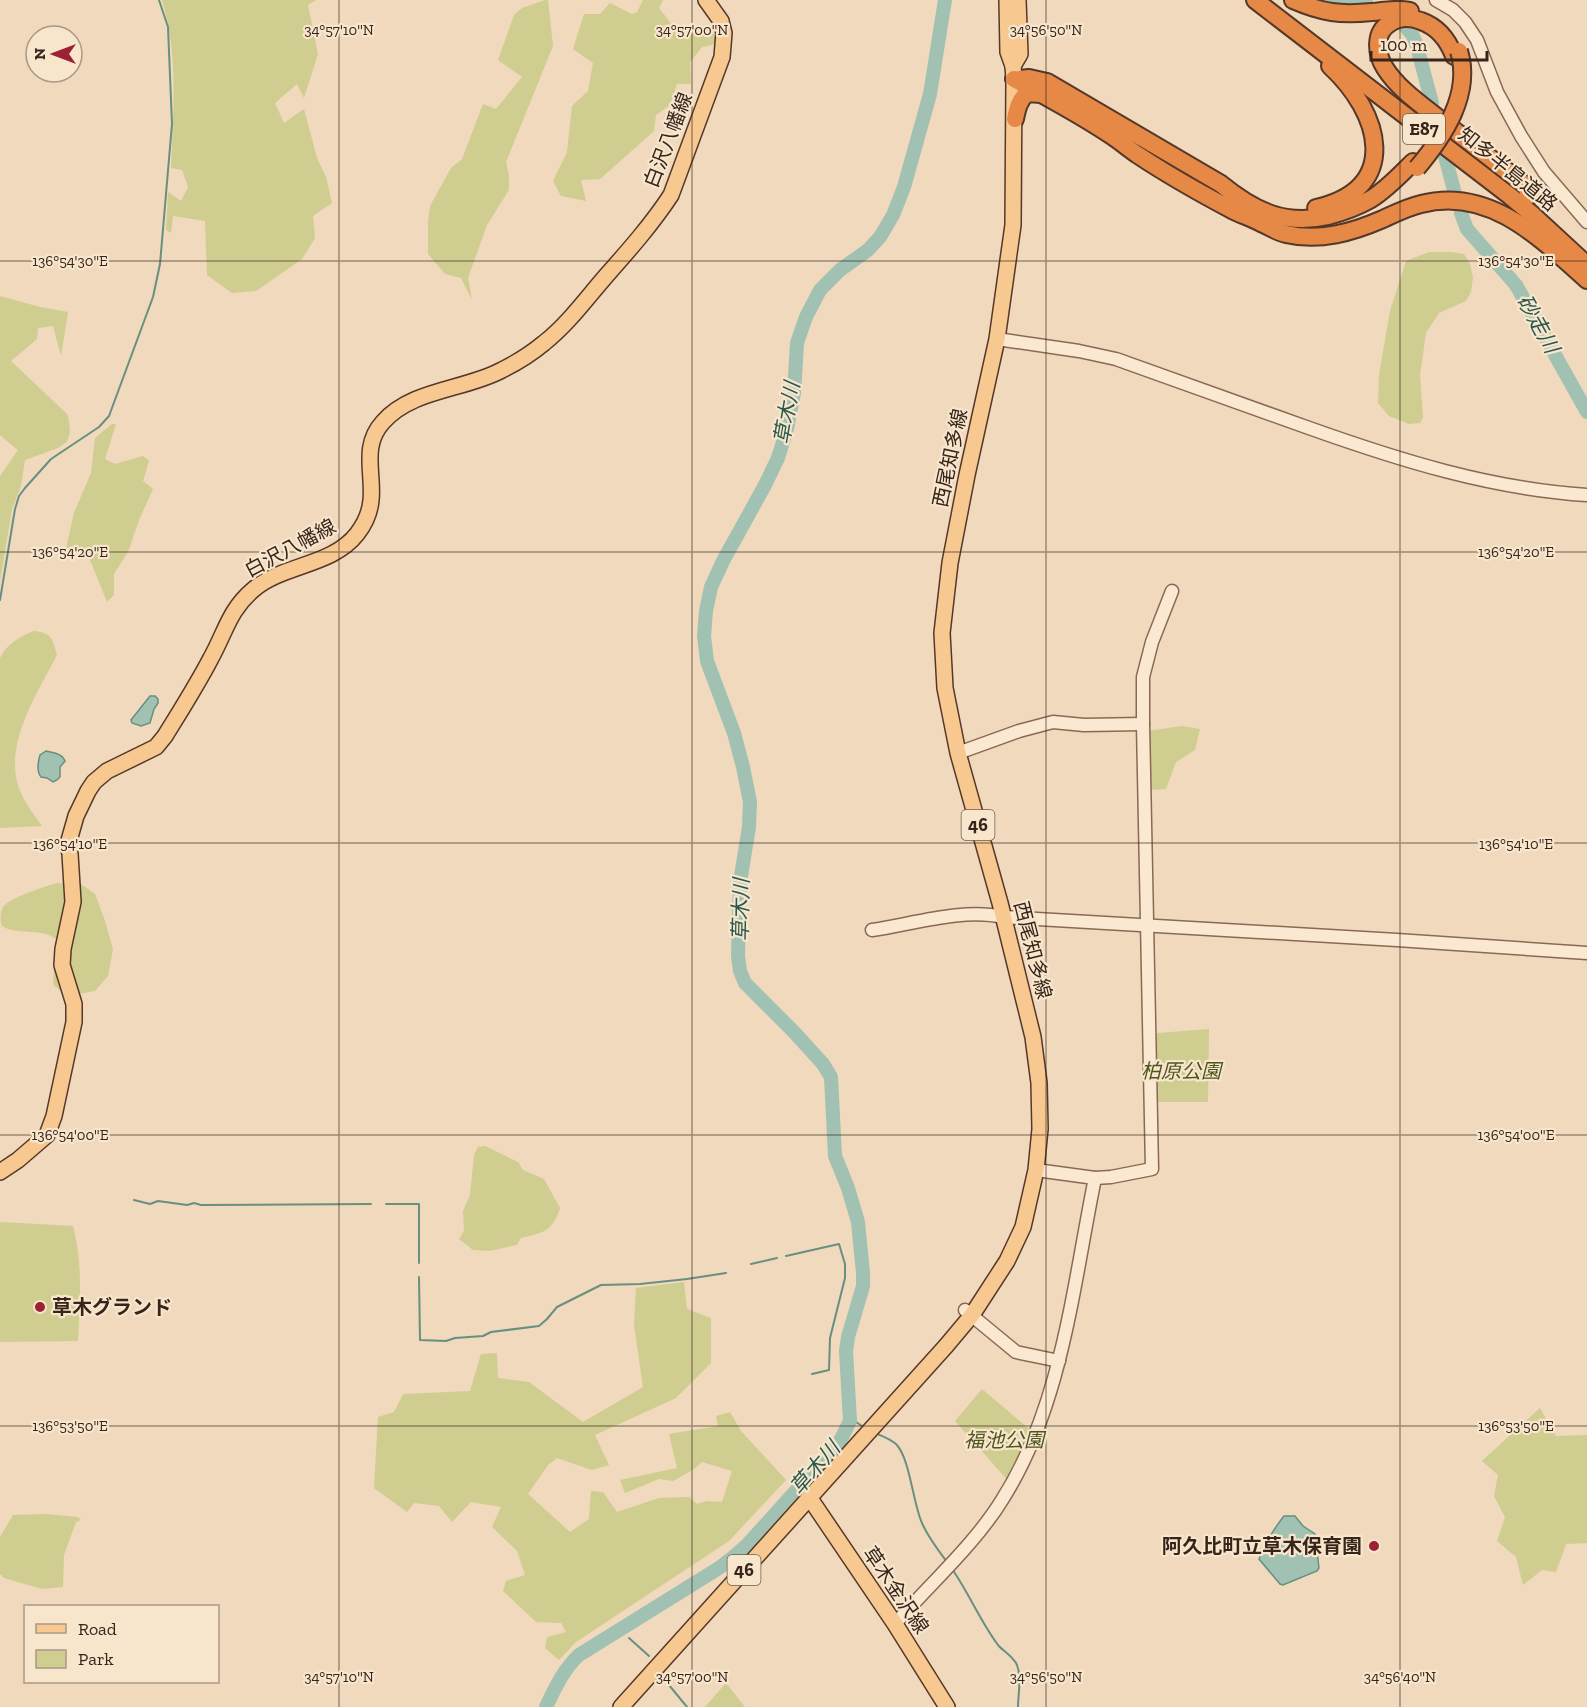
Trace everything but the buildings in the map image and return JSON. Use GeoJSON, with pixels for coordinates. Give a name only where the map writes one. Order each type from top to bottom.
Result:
{"type":"FeatureCollection","features":[{"type":"Feature","properties":{"kind":"highway"},"geometry":{"type":"LineString","coordinates":[[1245,0],[1335,71],[1355,95],[1366,114],[1375,144],[1369,173],[1359,188],[1344,199],[1317,208],[1291,211],[1247,203]]}},
{"type":"Feature","properties":{"kind":"highway","name":"知多半島道路"},"geometry":{"type":"LineString","coordinates":[[1255,0],[1411,118],[1518,203],[1587,266]]}},
{"type":"Feature","properties":{"kind":"highway","name":"知多半島道路"},"geometry":{"type":"LineString","coordinates":[[1272,0],[1529,196],[1587,252]]}},
{"type":"Feature","properties":{"kind":"highway"},"geometry":{"type":"LineString","coordinates":[[1014,73],[1047,82],[1270,215],[1289,219],[1315,219],[1340,214],[1371,199],[1430,153],[1448,124],[1459,99],[1463,72],[1447,30],[1422,14],[1394,9],[1360,13],[1326,13],[1293,0]]}},
{"type":"Feature","properties":{"kind":"highway"},"geometry":{"type":"LineString","coordinates":[[1457,54],[1441,33],[1416,19],[1390,22],[1382,30],[1378,41],[1381,60],[1395,81],[1526,186],[1529,196]]}},
{"type":"Feature","properties":{"kind":"highway"},"geometry":{"type":"LineString","coordinates":[[1014,73],[1042,94],[1112,136],[1168,174],[1233,211],[1275,231],[1294,236],[1330,236],[1362,228],[1423,203],[1449,200],[1473,202],[1499,211],[1587,280]]}},
{"type":"Feature","properties":{"kind":"highway"},"geometry":{"type":"LineString","coordinates":[[1015,119],[1018,104],[1027,93],[1042,94]]}},
{"type":"Feature","properties":{"kind":"highway"},"geometry":{"type":"LineString","coordinates":[[1262,223],[1301,229],[1324,227],[1347,220],[1382,201],[1407,180],[1415,165]]}},
{"type":"Feature","properties":{"kind":"main road","name":"白沢八幡線"},"geometry":{"type":"LineString","coordinates":[[0,1172],[47,1135],[54,1116],[74,1022],[74,1004],[62,965],[72,902],[68,844],[76,816],[88,791],[94,782],[107,771],[156,747],[165,736],[207,665],[228,620],[241,602],[265,583],[340,550],[358,533],[371,501],[369,457],[375,433],[382,422],[401,406],[419,398],[482,380],[503,370],[544,344],[568,320],[661,211],[675,187],[722,57],[724,33],[721,21],[706,0]]}},
{"type":"Feature","properties":{"kind":"main road","name":"西尾知多線"},"geometry":{"type":"LineString","coordinates":[[621,1707],[946,1347],[1006,1261],[1023,1227],[1036,1170],[1040,1103],[1033,1036],[958,753],[945,688],[942,633],[946,594],[967,475],[997,339],[1013,225],[1014,73],[1008,52],[1006,0]]}},
{"type":"Feature","properties":{"kind":"main road","name":"西尾知多線"},"geometry":{"type":"LineString","coordinates":[[1014,73],[1020,54],[1018,0]]}},
{"type":"Feature","properties":{"kind":"main road","name":"草木金沢線"},"geometry":{"type":"LineString","coordinates":[[809,1497],[895,1624],[947,1707]]}},
{"type":"Feature","properties":{"kind":"street"},"geometry":{"type":"LineString","coordinates":[[1436,0],[1454,10],[1465,22],[1477,40],[1506,110],[1525,142],[1550,179],[1587,222]]}},
{"type":"Feature","properties":{"kind":"street"},"geometry":{"type":"LineString","coordinates":[[997,339],[1116,359],[1353,444],[1422,465],[1518,487],[1587,495]]}},
{"type":"Feature","properties":{"kind":"street"},"geometry":{"type":"LineString","coordinates":[[1036,1170],[1095,1178],[1152,1169],[1143,677],[1152,642],[1172,591]]}},
{"type":"Feature","properties":{"kind":"street"},"geometry":{"type":"LineString","coordinates":[[958,753],[1053,722],[1084,725],[1143,723]]}},
{"type":"Feature","properties":{"kind":"street"},"geometry":{"type":"LineString","coordinates":[[872,930],[950,916],[992,915],[1587,953]]}},
{"type":"Feature","properties":{"kind":"street"},"geometry":{"type":"LineString","coordinates":[[895,1624],[980,1530],[1001,1502],[1035,1434],[1059,1361],[1095,1178]]}},
{"type":"Feature","properties":{"kind":"street"},"geometry":{"type":"LineString","coordinates":[[969,1312],[1016,1352],[1059,1361]]}},
{"type":"Feature","properties":{"kind":"green space"},"geometry":{"type":"Polygon","coordinates":[[[162,0],[316,0],[308,5],[318,54],[304,98],[297,84],[275,103],[284,123],[304,109],[332,203],[313,216],[315,238],[302,259],[256,291],[232,293],[207,275],[205,221],[173,216],[171,233],[166,230],[168,192],[181,201],[188,187],[182,170],[171,168],[174,105],[173,62],[162,0]]]}},
{"type":"Feature","properties":{"kind":"green space"},"geometry":{"type":"Polygon","coordinates":[[[548,0],[553,46],[506,162],[509,190],[487,225],[468,278],[472,300],[461,278],[445,274],[428,254],[430,206],[451,168],[462,159],[483,104],[496,109],[522,77],[498,60],[514,15],[522,8],[548,0]]]}},
{"type":"Feature","properties":{"kind":"green space"},"geometry":{"type":"Polygon","coordinates":[[[643,0],[663,0],[659,8],[683,39],[706,27],[715,35],[716,44],[702,47],[690,62],[691,84],[677,84],[670,105],[656,115],[654,131],[600,179],[581,180],[586,201],[561,196],[553,181],[567,152],[572,106],[588,91],[593,63],[573,49],[584,14],[600,14],[610,3],[632,14],[637,12],[643,0]]]}},
{"type":"Feature","properties":{"kind":"green space"},"geometry":{"type":"Polygon","coordinates":[[[1429,252],[1464,254],[1470,264],[1473,277],[1471,292],[1466,301],[1439,313],[1426,333],[1420,375],[1423,417],[1420,423],[1409,424],[1389,416],[1378,403],[1379,375],[1390,311],[1406,261],[1429,252]]]}},
{"type":"Feature","properties":{"kind":"green space"},"geometry":{"type":"Polygon","coordinates":[[[0,296],[68,312],[61,356],[53,326],[38,328],[37,339],[11,361],[67,414],[70,433],[67,442],[58,448],[25,460],[21,486],[12,509],[0,582],[0,476],[18,450],[0,435],[0,296]]]}},
{"type":"Feature","properties":{"kind":"green space"},"geometry":{"type":"Polygon","coordinates":[[[112,424],[116,424],[105,459],[115,464],[143,456],[149,461],[143,481],[153,489],[128,552],[114,574],[114,595],[107,602],[88,555],[75,555],[66,548],[74,513],[91,473],[95,438],[112,424]]]}},
{"type":"Feature","properties":{"kind":"green space"},"geometry":{"type":"Polygon","coordinates":[[[34,631],[50,637],[57,655],[27,713],[17,745],[15,761],[20,790],[42,826],[0,828],[0,658],[14,642],[34,631]]]}},
{"type":"Feature","properties":{"kind":"green space"},"geometry":{"type":"Polygon","coordinates":[[[1182,726],[1200,729],[1195,750],[1176,762],[1166,789],[1149,790],[1148,731],[1182,726]]]}},
{"type":"Feature","properties":{"kind":"green space"},"geometry":{"type":"Polygon","coordinates":[[[57,883],[81,884],[95,894],[104,918],[113,949],[108,976],[95,991],[67,993],[53,984],[56,939],[43,933],[15,931],[2,926],[1,912],[7,903],[57,883]]]}},
{"type":"Feature","properties":{"kind":"green space","name":"柏原公園"},"geometry":{"type":"Polygon","coordinates":[[[1209,1029],[1208,1102],[1155,1102],[1151,1040],[1158,1033],[1209,1029]]]}},
{"type":"Feature","properties":{"kind":"green space"},"geometry":{"type":"Polygon","coordinates":[[[485,1146],[518,1162],[523,1170],[544,1179],[560,1208],[554,1222],[546,1230],[521,1238],[517,1245],[489,1251],[473,1250],[459,1239],[464,1231],[463,1211],[470,1195],[474,1155],[478,1147],[485,1146]]]}},
{"type":"Feature","properties":{"kind":"green space","name":"草木グランド"},"geometry":{"type":"Polygon","coordinates":[[[0,1222],[73,1226],[80,1269],[78,1341],[0,1342],[0,1222]]]}},
{"type":"Feature","properties":{"kind":"green space"},"geometry":{"type":"Polygon","coordinates":[[[684,1282],[687,1309],[711,1318],[711,1363],[676,1398],[595,1435],[609,1465],[592,1470],[557,1458],[548,1465],[528,1494],[570,1532],[589,1519],[591,1491],[603,1492],[617,1512],[659,1498],[689,1497],[697,1504],[707,1501],[722,1502],[732,1471],[702,1462],[673,1481],[659,1479],[625,1493],[620,1480],[677,1468],[669,1434],[718,1426],[716,1416],[730,1412],[741,1431],[786,1480],[729,1541],[576,1642],[559,1660],[545,1648],[547,1637],[566,1632],[561,1623],[536,1622],[503,1591],[506,1581],[525,1575],[517,1551],[492,1527],[501,1507],[471,1502],[452,1522],[439,1506],[414,1503],[407,1512],[374,1488],[378,1417],[394,1412],[403,1394],[470,1391],[481,1354],[497,1353],[498,1378],[529,1382],[583,1422],[643,1387],[634,1325],[636,1288],[684,1282]]]}},
{"type":"Feature","properties":{"kind":"green space","name":"福池公園"},"geometry":{"type":"Polygon","coordinates":[[[982,1389],[1035,1434],[1011,1484],[955,1421],[982,1389]]]}},
{"type":"Feature","properties":{"kind":"green space"},"geometry":{"type":"Polygon","coordinates":[[[1540,1408],[1556,1436],[1587,1435],[1587,1543],[1566,1544],[1556,1572],[1542,1570],[1523,1585],[1516,1557],[1497,1541],[1505,1517],[1494,1496],[1498,1475],[1482,1461],[1540,1408]]]}},
{"type":"Feature","properties":{"kind":"green space"},"geometry":{"type":"Polygon","coordinates":[[[45,1514],[78,1517],[81,1520],[76,1522],[64,1555],[63,1587],[42,1589],[4,1578],[0,1574],[0,1537],[13,1515],[45,1514]]]}},
{"type":"Feature","properties":{"kind":"green space"},"geometry":{"type":"Polygon","coordinates":[[[726,1683],[745,1707],[705,1707],[726,1683]]]}},
{"type":"Feature","properties":{"kind":"shaded area"},"geometry":{"type":"Polygon","coordinates":[[[150,696],[155,696],[158,703],[150,723],[141,726],[132,723],[131,720],[150,696]]]}},
{"type":"Feature","properties":{"kind":"shaded area"},"geometry":{"type":"Polygon","coordinates":[[[46,751],[60,755],[65,761],[60,767],[60,777],[53,782],[41,777],[38,772],[40,755],[46,751]]]}},
{"type":"Feature","properties":{"kind":"shaded area"},"geometry":{"type":"Polygon","coordinates":[[[1284,1516],[1295,1516],[1303,1526],[1315,1534],[1319,1568],[1317,1571],[1283,1585],[1259,1559],[1284,1516]]]}},
{"type":"Feature","properties":{"kind":"waterway"},"geometry":{"type":"LineString","coordinates":[[0,600],[19,496],[51,459],[99,427],[109,416],[153,297],[160,264],[172,124],[168,27],[159,0]]}},
{"type":"Feature","properties":{"kind":"waterway","name":"草木川"},"geometry":{"type":"LineString","coordinates":[[546,1707],[564,1673],[579,1655],[719,1568],[747,1545],[839,1443],[850,1421],[846,1351],[863,1286],[858,1222],[835,1156],[831,1077],[823,1064],[794,1032],[745,983],[740,971],[738,956],[740,882],[749,827],[750,802],[734,733],[707,661],[704,636],[711,587],[778,458],[787,429],[794,393],[797,343],[806,317],[820,290],[880,237],[893,215],[904,187],[930,94],[945,0]]}},
{"type":"Feature","properties":{"kind":"waterway","name":"砂走川"},"geometry":{"type":"LineString","coordinates":[[1322,0],[1347,3],[1366,0]]}},
{"type":"Feature","properties":{"kind":"waterway","name":"砂走川"},"geometry":{"type":"LineString","coordinates":[[1404,25],[1416,43],[1432,103]]}},
{"type":"Feature","properties":{"kind":"waterway","name":"砂走川"},"geometry":{"type":"LineString","coordinates":[[1445,156],[1455,194]]}},
{"type":"Feature","properties":{"kind":"waterway","name":"砂走川"},"geometry":{"type":"LineString","coordinates":[[1461,213],[1467,229],[1516,285],[1587,412]]}},
{"type":"Feature","properties":{"kind":"waterway"},"geometry":{"type":"LineString","coordinates":[[134,1200],[150,1204],[158,1201],[187,1205],[194,1203],[201,1205],[371,1204]]}},
{"type":"Feature","properties":{"kind":"waterway"},"geometry":{"type":"LineString","coordinates":[[386,1204],[419,1204],[419,1263]]}},
{"type":"Feature","properties":{"kind":"waterway"},"geometry":{"type":"LineString","coordinates":[[786,1256],[839,1244],[845,1264],[845,1278],[830,1338],[829,1370],[812,1374]]}},
{"type":"Feature","properties":{"kind":"waterway"},"geometry":{"type":"LineString","coordinates":[[751,1264],[777,1258]]}},
{"type":"Feature","properties":{"kind":"waterway"},"geometry":{"type":"LineString","coordinates":[[419,1277],[420,1340],[446,1341],[539,1326],[557,1307],[601,1285],[640,1284],[726,1273]]}},
{"type":"Feature","properties":{"kind":"waterway"},"geometry":{"type":"LineString","coordinates":[[850,1421],[865,1428]]}},
{"type":"Feature","properties":{"kind":"waterway"},"geometry":{"type":"LineString","coordinates":[[875,1433],[894,1442],[901,1451],[922,1523],[947,1562]]}},
{"type":"Feature","properties":{"kind":"waterway"},"geometry":{"type":"LineString","coordinates":[[952,1569],[998,1645],[1017,1665],[1020,1681],[1018,1707]]}},
{"type":"Feature","properties":{"kind":"waterway"},"geometry":{"type":"LineString","coordinates":[[629,1638],[649,1656]]}},
{"type":"Feature","properties":{"kind":"waterway"},"geometry":{"type":"LineString","coordinates":[[664,1679],[687,1707]]}},
{"type":"Feature","properties":{"kind":"place","name":"草木グランド"},"geometry":{"type":"Point","coordinates":[40,1307]}},
{"type":"Feature","properties":{"kind":"place","name":"阿久比町立草木保育園"},"geometry":{"type":"Point","coordinates":[1374,1546]}}]}
